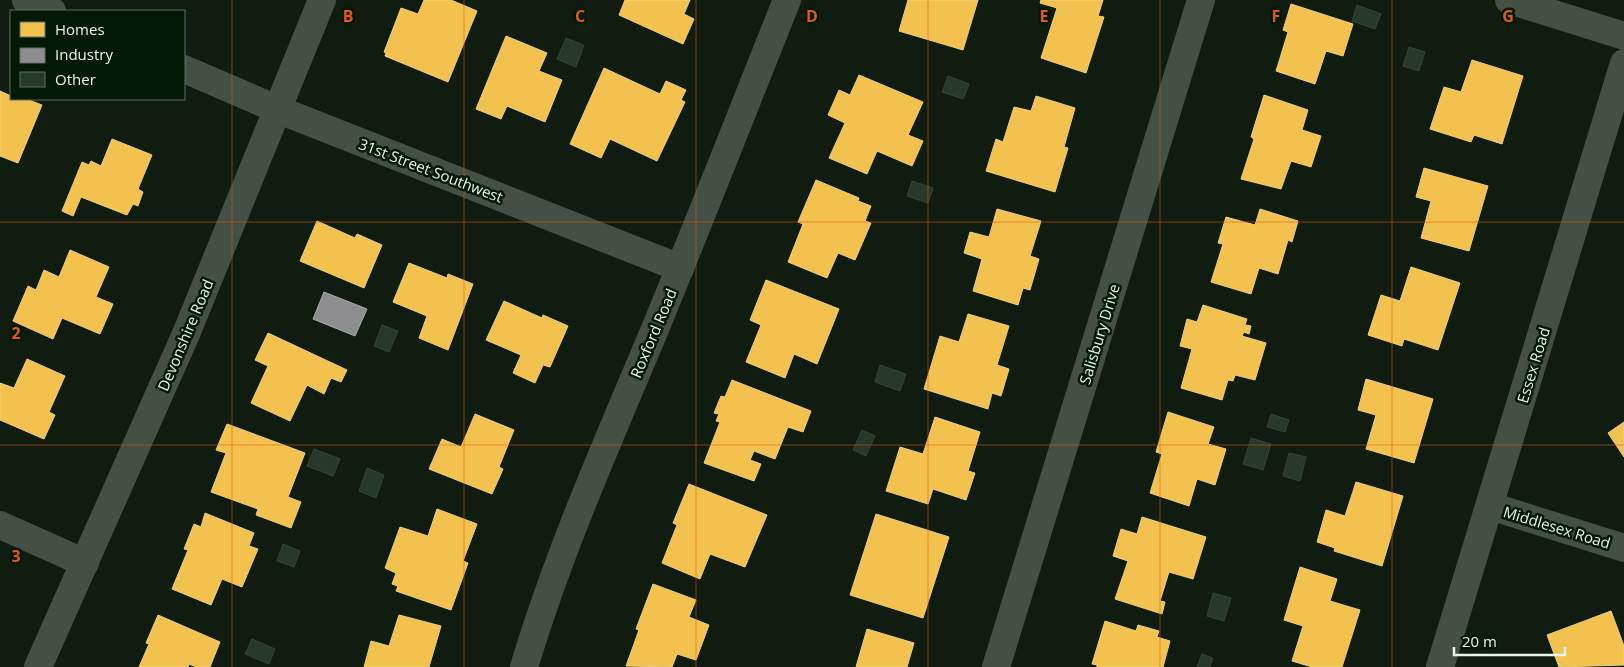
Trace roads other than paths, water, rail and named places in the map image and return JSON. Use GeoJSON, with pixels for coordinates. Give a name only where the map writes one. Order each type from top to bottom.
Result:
{"type":"FeatureCollection","features":[{"type":"Feature","properties":{"kind":"street"},"geometry":{"type":"LineString","coordinates":[[26,0],[50,10]]}},
{"type":"Feature","properties":{"kind":"street","name":"Devonshire Road"},"geometry":{"type":"LineString","coordinates":[[38,667],[186,334],[279,110],[322,0]]}},
{"type":"Feature","properties":{"kind":"street","name":"Roxford Road"},"geometry":{"type":"LineString","coordinates":[[524,667],[544,602],[572,527],[680,268],[787,0]]}},
{"type":"Feature","properties":{"kind":"street","name":"Salisbury Drive"},"geometry":{"type":"LineString","coordinates":[[996,667],[1202,0]]}},
{"type":"Feature","properties":{"kind":"street"},"geometry":{"type":"LineString","coordinates":[[1509,0],[1624,36]]}},
{"type":"Feature","properties":{"kind":"street","name":"Essex Road"},"geometry":{"type":"LineString","coordinates":[[1440,667],[1624,63]]}},
{"type":"Feature","properties":{"kind":"street","name":"31st Street Southwest"},"geometry":{"type":"LineString","coordinates":[[185,69],[279,110],[680,268]]}},
{"type":"Feature","properties":{"kind":"street","name":"Middlesex Road"},"geometry":{"type":"LineString","coordinates":[[1490,506],[1624,548]]}},
{"type":"Feature","properties":{"kind":"street"},"geometry":{"type":"LineString","coordinates":[[0,525],[85,563]]}}]}
